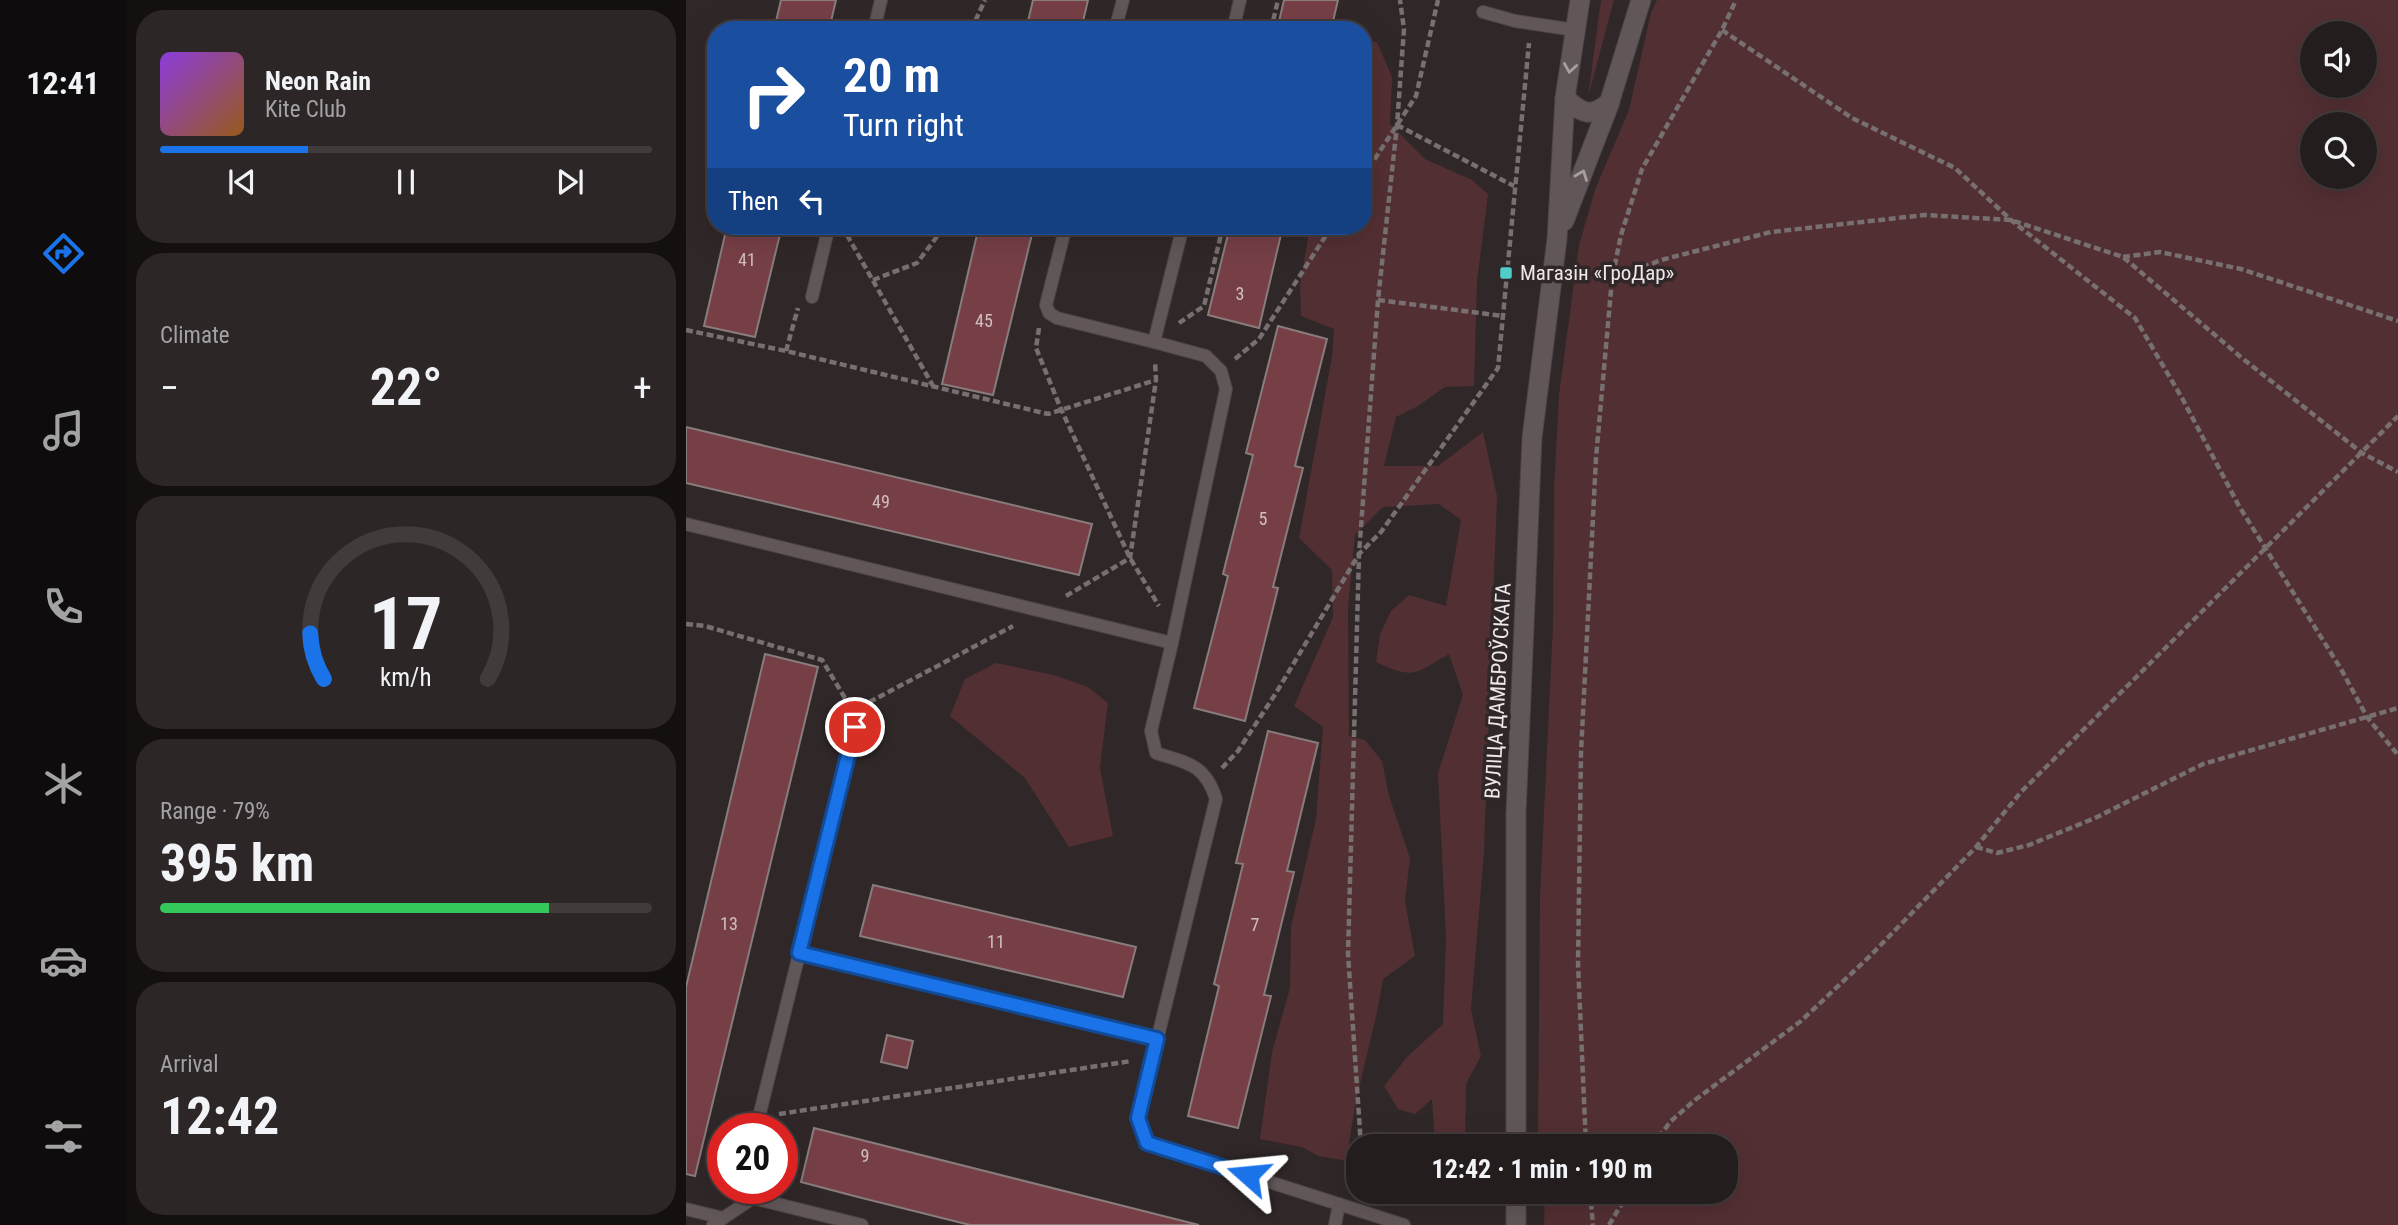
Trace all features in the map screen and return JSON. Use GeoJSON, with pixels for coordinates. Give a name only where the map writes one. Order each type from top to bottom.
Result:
{"type":"FeatureCollection","features":[{"type":"Feature","properties":{"kind":"main road","name":"ВУЛІЦА ДАМБРОЎСКАГА"},"geometry":{"type":"LineString","coordinates":[[1516,1134],[1516,814],[1532,452],[1558,239],[1565,98],[1580,0]]}},
{"type":"Feature","properties":{"kind":"main road","name":"ВУЛІЦА ДАМБРОЎСКАГА"},"geometry":{"type":"LineString","coordinates":[[1558,239],[1610,102],[1641,0]]}},
{"type":"Feature","properties":{"kind":"main road"},"geometry":{"type":"LineString","coordinates":[[1565,98],[1583,112],[1594,113],[1610,102]]}},
{"type":"Feature","properties":{"kind":"main road"},"geometry":{"type":"LineString","coordinates":[[1516,1204],[1516,1225]]}},
{"type":"Feature","properties":{"kind":"lane"},"geometry":{"type":"LineString","coordinates":[[876,21],[881,0]]}},
{"type":"Feature","properties":{"kind":"lane"},"geometry":{"type":"LineString","coordinates":[[1117,21],[1123,0]]}},
{"type":"Feature","properties":{"kind":"lane"},"geometry":{"type":"LineString","coordinates":[[1235,21],[1240,0]]}},
{"type":"Feature","properties":{"kind":"lane"},"geometry":{"type":"LineString","coordinates":[[1483,12],[1531,24],[1576,30]]}},
{"type":"Feature","properties":{"kind":"lane"},"geometry":{"type":"LineString","coordinates":[[812,297],[826,235]]}},
{"type":"Feature","properties":{"kind":"lane"},"geometry":{"type":"LineString","coordinates":[[1064,235],[1046,305],[1049,313],[1057,318],[1206,356],[1222,371],[1226,389],[1174,637],[1151,731],[1156,753],[1192,765],[1210,781],[1216,799],[1138,1118],[1147,1143],[1404,1225]]}},
{"type":"Feature","properties":{"kind":"lane"},"geometry":{"type":"LineString","coordinates":[[1154,342],[1182,235]]}},
{"type":"Feature","properties":{"kind":"lane"},"geometry":{"type":"LineString","coordinates":[[686,524],[1041,612],[1174,637]]}},
{"type":"Feature","properties":{"kind":"lane"},"geometry":{"type":"LineString","coordinates":[[759,1113],[855,727]]}},
{"type":"Feature","properties":{"kind":"lane"},"geometry":{"type":"LineString","coordinates":[[799,953],[1157,1039]]}},
{"type":"Feature","properties":{"kind":"lane"},"geometry":{"type":"LineString","coordinates":[[686,1209],[718,1222],[740,1204]]}},
{"type":"Feature","properties":{"kind":"lane"},"geometry":{"type":"LineString","coordinates":[[790,1204],[862,1225]]}},
{"type":"Feature","properties":{"kind":"lane"},"geometry":{"type":"LineString","coordinates":[[1335,1225],[1339,1204]]}},
{"type":"Feature","properties":{"kind":"path"},"geometry":{"type":"LineString","coordinates":[[975,21],[985,0]]}},
{"type":"Feature","properties":{"kind":"path"},"geometry":{"type":"LineString","coordinates":[[1273,21],[1278,0]]}},
{"type":"Feature","properties":{"kind":"path"},"geometry":{"type":"LineString","coordinates":[[1360,1134],[1348,954],[1359,554],[1378,300],[1397,125],[1404,29],[1400,0]]}},
{"type":"Feature","properties":{"kind":"path"},"geometry":{"type":"LineString","coordinates":[[1372,163],[1416,96],[1438,0]]}},
{"type":"Feature","properties":{"kind":"path"},"geometry":{"type":"LineString","coordinates":[[1585,1134],[1578,964],[1581,753],[1596,458],[1612,279],[1620,235],[1642,169],[1722,30],[1736,0]]}},
{"type":"Feature","properties":{"kind":"path"},"geometry":{"type":"LineString","coordinates":[[1210,781],[1238,751],[1359,554],[1381,532],[1498,368],[1531,24]]}},
{"type":"Feature","properties":{"kind":"path"},"geometry":{"type":"LineString","coordinates":[[1722,30],[1852,118],[1955,168],[2011,220],[2135,318],[2182,398],[2239,506],[2341,669],[2367,718],[2398,755]]}},
{"type":"Feature","properties":{"kind":"path"},"geometry":{"type":"LineString","coordinates":[[1397,125],[1514,187]]}},
{"type":"Feature","properties":{"kind":"path"},"geometry":{"type":"LineString","coordinates":[[1612,279],[1661,260],[1771,232],[1925,215],[2011,220],[2123,257],[2242,358],[2362,453],[2398,472]]}},
{"type":"Feature","properties":{"kind":"path"},"geometry":{"type":"LineString","coordinates":[[847,235],[934,387]]}},
{"type":"Feature","properties":{"kind":"path"},"geometry":{"type":"LineString","coordinates":[[873,281],[917,263],[938,235]]}},
{"type":"Feature","properties":{"kind":"path"},"geometry":{"type":"LineString","coordinates":[[1130,558],[1156,380],[1154,342],[1203,306],[1221,235]]}},
{"type":"Feature","properties":{"kind":"path"},"geometry":{"type":"LineString","coordinates":[[1222,371],[1259,338],[1326,235]]}},
{"type":"Feature","properties":{"kind":"path"},"geometry":{"type":"LineString","coordinates":[[2123,257],[2160,252],[2241,269],[2398,321]]}},
{"type":"Feature","properties":{"kind":"path"},"geometry":{"type":"LineString","coordinates":[[786,351],[799,301],[812,297]]}},
{"type":"Feature","properties":{"kind":"path"},"geometry":{"type":"LineString","coordinates":[[1378,300],[1503,316]]}},
{"type":"Feature","properties":{"kind":"path"},"geometry":{"type":"LineString","coordinates":[[1049,313],[1040,325],[1036,348],[1061,409],[1130,558],[1174,637]]}},
{"type":"Feature","properties":{"kind":"path"},"geometry":{"type":"LineString","coordinates":[[686,330],[786,351],[1048,414],[1156,380]]}},
{"type":"Feature","properties":{"kind":"path"},"geometry":{"type":"LineString","coordinates":[[1661,1134],[1671,1121],[1695,1100],[1801,1021],[1870,956],[1976,847],[2021,792],[2398,416]]}},
{"type":"Feature","properties":{"kind":"path"},"geometry":{"type":"LineString","coordinates":[[855,727],[860,706],[1041,612],[1130,558]]}},
{"type":"Feature","properties":{"kind":"path"},"geometry":{"type":"LineString","coordinates":[[686,624],[705,626],[822,660],[845,698],[860,706]]}},
{"type":"Feature","properties":{"kind":"path"},"geometry":{"type":"LineString","coordinates":[[1976,847],[1997,853],[2029,845],[2095,818],[2203,764],[2398,708]]}},
{"type":"Feature","properties":{"kind":"path"},"geometry":{"type":"LineString","coordinates":[[798,1116],[1152,1058]]}},
{"type":"Feature","properties":{"kind":"path"},"geometry":{"type":"LineString","coordinates":[[1591,1204],[1593,1225]]}},
{"type":"Feature","properties":{"kind":"path"},"geometry":{"type":"LineString","coordinates":[[1609,1225],[1622,1204]]}},
{"type":"Feature","properties":{"kind":"shaded area"},"geometry":{"type":"Polygon","coordinates":[[[1601,0],[1614,0],[1588,97],[1601,0]]]}},
{"type":"Feature","properties":{"kind":"shaded area"},"geometry":{"type":"Polygon","coordinates":[[[1657,0],[2398,0],[2398,1225],[1544,1225],[1545,1204],[1738,1204],[1738,1134],[1538,1134],[1540,896],[1553,625],[1554,489],[1559,395],[1579,245],[1596,187],[1629,110],[1651,13],[1657,0]]]}},
{"type":"Feature","properties":{"kind":"shaded area"},"geometry":{"type":"Polygon","coordinates":[[[1372,41],[1377,42],[1392,77],[1390,124],[1425,159],[1472,180],[1488,194],[1477,281],[1474,386],[1445,387],[1418,406],[1396,417],[1384,466],[1438,466],[1483,432],[1497,496],[1484,851],[1471,1009],[1481,1056],[1466,1084],[1465,1134],[1434,1134],[1432,1099],[1415,1114],[1398,1109],[1384,1086],[1407,1057],[1443,1024],[1446,937],[1438,773],[1463,695],[1449,654],[1421,670],[1407,673],[1376,662],[1380,634],[1391,611],[1409,595],[1446,606],[1461,520],[1439,504],[1383,507],[1355,535],[1348,608],[1349,736],[1365,740],[1382,761],[1389,796],[1410,858],[1405,901],[1415,956],[1383,979],[1351,1134],[1346,1134],[1346,1161],[1318,1156],[1302,1147],[1260,1139],[1272,1052],[1290,988],[1291,927],[1316,819],[1323,727],[1294,706],[1333,617],[1332,570],[1299,538],[1332,357],[1334,329],[1301,316],[1300,285],[1308,235],[1372,235],[1372,41]]]}},
{"type":"Feature","properties":{"kind":"shaded area"},"geometry":{"type":"Polygon","coordinates":[[[996,663],[1054,675],[1088,687],[1108,703],[1100,768],[1113,836],[1069,847],[1025,778],[950,716],[965,679],[996,663]]]}},
{"type":"Feature","properties":{"kind":"building"},"geometry":{"type":"Polygon","coordinates":[[[781,0],[836,0],[831,21],[776,21],[781,0]]]}},
{"type":"Feature","properties":{"kind":"building"},"geometry":{"type":"Polygon","coordinates":[[[1033,0],[1088,0],[1083,21],[1028,21],[1033,0]]]}},
{"type":"Feature","properties":{"kind":"building"},"geometry":{"type":"Polygon","coordinates":[[[1284,0],[1338,0],[1333,21],[1279,21],[1284,0]]]}},
{"type":"Feature","properties":{"kind":"building"},"geometry":{"type":"Polygon","coordinates":[[[725,235],[780,235],[755,337],[704,326],[725,235]]]}},
{"type":"Feature","properties":{"kind":"building"},"geometry":{"type":"Polygon","coordinates":[[[977,235],[1032,235],[993,395],[942,384],[977,235]]]}},
{"type":"Feature","properties":{"kind":"building"},"geometry":{"type":"Polygon","coordinates":[[[1228,235],[1281,235],[1259,328],[1208,315],[1228,235]]]}},
{"type":"Feature","properties":{"kind":"building"},"geometry":{"type":"Polygon","coordinates":[[[1278,326],[1327,339],[1295,466],[1303,468],[1273,587],[1278,588],[1245,721],[1194,708],[1228,576],[1223,574],[1253,455],[1246,453],[1278,326]]]}},
{"type":"Feature","properties":{"kind":"building"},"geometry":{"type":"Polygon","coordinates":[[[686,427],[1092,524],[1079,575],[686,483],[686,427]]]}},
{"type":"Feature","properties":{"kind":"building"},"geometry":{"type":"Polygon","coordinates":[[[765,654],[818,667],[710,1113],[707,1113],[707,1126],[695,1176],[686,1174],[686,987],[765,654]]]}},
{"type":"Feature","properties":{"kind":"building"},"geometry":{"type":"Polygon","coordinates":[[[1268,731],[1318,743],[1287,871],[1294,872],[1264,995],[1271,996],[1238,1128],[1188,1116],[1219,986],[1214,984],[1243,864],[1236,863],[1268,731]]]}},
{"type":"Feature","properties":{"kind":"building"},"geometry":{"type":"Polygon","coordinates":[[[873,885],[1136,947],[1123,997],[860,936],[873,885]]]}},
{"type":"Feature","properties":{"kind":"building"},"geometry":{"type":"Polygon","coordinates":[[[887,1035],[913,1041],[907,1068],[881,1062],[887,1035]]]}},
{"type":"Feature","properties":{"kind":"building"},"geometry":{"type":"Polygon","coordinates":[[[814,1128],[1199,1225],[970,1225],[858,1197],[801,1182],[814,1128]]]}},
{"type":"Feature","properties":{"kind":"place","name":"Магазін «ГроДар»"},"geometry":{"type":"Point","coordinates":[1506,273]}},
{"type":"Feature","properties":{"kind":"route"},"geometry":{"type":"LineString","coordinates":[[855,727],[799,953],[1157,1039],[1138,1118],[1147,1143],[1248,1175]]}}]}
